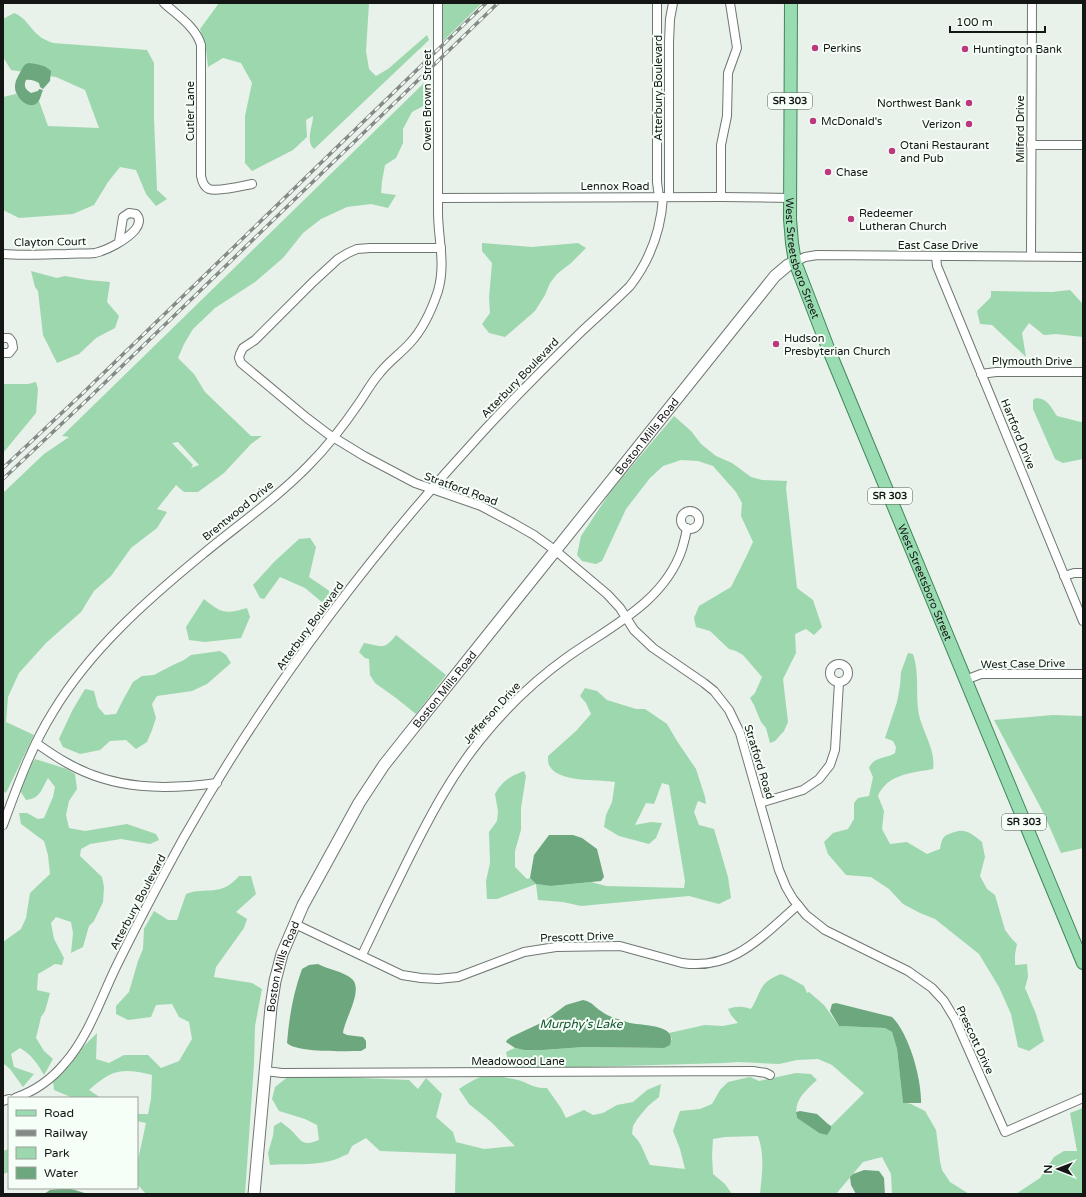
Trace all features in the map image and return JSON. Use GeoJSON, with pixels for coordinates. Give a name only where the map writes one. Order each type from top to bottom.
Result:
{"type":"FeatureCollection","features":[{"type":"Feature","properties":{"kind":"main road","name":"West Streetsboro Street"},"geometry":{"type":"LineString","coordinates":[[791,3],[791,198],[792,243],[795,262],[965,680],[1083,964]]}},
{"type":"Feature","properties":{"kind":"street","name":"Cutler Lane"},"geometry":{"type":"LineString","coordinates":[[164,3],[194,30],[200,39],[201,176],[204,184],[209,189],[216,190],[252,184]]}},
{"type":"Feature","properties":{"kind":"street","name":"Owen Brown Street"},"geometry":{"type":"LineString","coordinates":[[438,3],[438,198]]}},
{"type":"Feature","properties":{"kind":"street","name":"Atterbury Boulevard"},"geometry":{"type":"LineString","coordinates":[[657,3],[657,186],[664,197]]}},
{"type":"Feature","properties":{"kind":"street","name":"Atterbury Boulevard"},"geometry":{"type":"LineString","coordinates":[[18,1097],[31,1092],[44,1084],[73,1054],[89,1025],[121,956],[155,890],[190,827],[254,723],[306,649],[364,571],[431,489],[489,425],[538,374],[630,286],[640,272],[658,235],[664,197],[670,20],[673,3]]}},
{"type":"Feature","properties":{"kind":"street"},"geometry":{"type":"LineString","coordinates":[[721,197],[721,145],[727,116],[728,73],[737,48],[730,3]]}},
{"type":"Feature","properties":{"kind":"street","name":"Milford Drive"},"geometry":{"type":"LineString","coordinates":[[1031,256],[1032,3]]}},
{"type":"Feature","properties":{"kind":"street"},"geometry":{"type":"LineString","coordinates":[[1031,145],[1083,145]]}},
{"type":"Feature","properties":{"kind":"street","name":"Lennox Road"},"geometry":{"type":"LineString","coordinates":[[438,198],[791,198]]}},
{"type":"Feature","properties":{"kind":"street","name":"Brentwood Drive"},"geometry":{"type":"LineString","coordinates":[[3,826],[16,789],[36,743],[52,713],[78,675],[118,631],[190,565],[287,486],[334,437],[380,372],[410,344],[425,323],[440,283],[442,260],[438,221],[438,198]]}},
{"type":"Feature","properties":{"kind":"street","name":"Clayton Court"},"geometry":{"type":"LineString","coordinates":[[3,254],[18,256],[95,252],[118,242]]}},
{"type":"Feature","properties":{"kind":"street","name":"Stratford Road"},"geometry":{"type":"LineString","coordinates":[[441,248],[370,248],[357,249],[348,253],[338,259],[255,340],[244,348],[240,354],[241,363],[307,418],[382,467],[415,483],[481,506],[514,522],[556,551],[607,594],[615,602],[634,630],[653,648],[704,682],[723,701],[735,720],[781,874],[786,887],[798,905]]}},
{"type":"Feature","properties":{"kind":"street","name":"East Case Drive"},"geometry":{"type":"LineString","coordinates":[[795,262],[805,257],[817,255],[1083,257]]}},
{"type":"Feature","properties":{"kind":"street","name":"Hartford Drive"},"geometry":{"type":"LineString","coordinates":[[936,256],[937,266],[1083,621]]}},
{"type":"Feature","properties":{"kind":"street","name":"Boston Mills Road"},"geometry":{"type":"LineString","coordinates":[[254,1194],[275,981],[287,942],[295,924],[351,817],[374,779],[412,730],[775,276],[788,264],[795,262]]}},
{"type":"Feature","properties":{"kind":"street"},"geometry":{"type":"LineString","coordinates":[[3,338],[9,338],[12,342],[12,348],[9,353],[3,353]]}},
{"type":"Feature","properties":{"kind":"street","name":"Plymouth Drive"},"geometry":{"type":"LineString","coordinates":[[981,374],[996,372],[1083,372]]}},
{"type":"Feature","properties":{"kind":"street","name":"Jefferson Drive"},"geometry":{"type":"LineString","coordinates":[[362,955],[434,809],[450,782],[481,739],[506,710],[550,670],[577,650],[626,618],[653,595],[667,579],[682,550],[687,528]]}},
{"type":"Feature","properties":{"kind":"street"},"geometry":{"type":"LineString","coordinates":[[1064,576],[1074,573],[1083,573]]}},
{"type":"Feature","properties":{"kind":"street","name":"West Case Drive"},"geometry":{"type":"LineString","coordinates":[[965,680],[981,674],[1083,674]]}},
{"type":"Feature","properties":{"kind":"street"},"geometry":{"type":"LineString","coordinates":[[760,803],[798,792],[809,787],[819,779],[830,765],[835,750],[839,682]]}},
{"type":"Feature","properties":{"kind":"street"},"geometry":{"type":"LineString","coordinates":[[36,743],[80,770],[97,778],[120,784],[162,788],[216,784]]}},
{"type":"Feature","properties":{"kind":"street","name":"Prescott Drive"},"geometry":{"type":"LineString","coordinates":[[295,924],[402,975],[438,979],[464,975],[524,952],[556,947],[620,946],[682,963],[702,965],[721,962],[748,948],[798,905],[806,915],[825,930],[908,971],[932,988],[944,1001],[955,1019],[1005,1132],[1083,1098]]}},
{"type":"Feature","properties":{"kind":"street","name":"Meadowood Lane"},"geometry":{"type":"LineString","coordinates":[[266,1071],[282,1073],[753,1071],[766,1073],[770,1076]]}},
{"type":"Feature","properties":{"kind":"green space"},"geometry":{"type":"Polygon","coordinates":[[[219,3],[369,3],[366,51],[369,69],[376,76],[388,69],[427,35],[429,40],[314,149],[310,142],[313,116],[306,120],[307,137],[293,150],[252,171],[245,163],[245,116],[252,83],[241,63],[223,58],[208,67],[206,49],[200,29],[219,3]]]}},
{"type":"Feature","properties":{"kind":"green space"},"geometry":{"type":"Polygon","coordinates":[[[441,3],[482,3],[440,44],[441,3]]]}},
{"type":"Feature","properties":{"kind":"green space"},"geometry":{"type":"Polygon","coordinates":[[[14,13],[24,20],[45,40],[53,43],[147,50],[154,63],[154,119],[157,190],[167,199],[156,206],[146,194],[136,170],[120,167],[108,182],[94,205],[73,214],[19,218],[3,210],[3,97],[16,94],[21,99],[30,103],[36,103],[39,101],[48,126],[99,128],[85,90],[56,77],[11,70],[3,57],[3,19],[14,13]]]}},
{"type":"Feature","properties":{"kind":"green space"},"geometry":{"type":"Polygon","coordinates":[[[424,83],[433,90],[429,103],[412,112],[403,129],[403,143],[396,158],[385,165],[381,193],[396,195],[388,208],[371,204],[347,207],[321,219],[303,233],[283,258],[255,282],[215,308],[193,329],[178,358],[194,374],[205,392],[251,436],[262,436],[251,444],[224,473],[198,492],[184,492],[176,485],[157,509],[167,512],[157,528],[131,548],[111,576],[94,591],[81,612],[46,643],[19,673],[8,697],[6,722],[34,735],[6,793],[3,791],[3,493],[44,454],[69,437],[62,436],[424,83]],[[178,442],[172,443],[193,465],[191,468],[199,465],[178,442]]]}},
{"type":"Feature","properties":{"kind":"green space"},"geometry":{"type":"Polygon","coordinates":[[[482,243],[532,247],[578,243],[586,248],[557,274],[550,283],[545,295],[535,311],[505,337],[489,333],[482,324],[490,313],[489,298],[492,263],[482,251],[482,243]]]}},
{"type":"Feature","properties":{"kind":"green space"},"geometry":{"type":"Polygon","coordinates":[[[31,271],[57,278],[65,276],[110,282],[107,302],[119,316],[115,328],[96,338],[79,354],[57,363],[43,335],[38,291],[35,287],[31,271]]]}},
{"type":"Feature","properties":{"kind":"green space"},"geometry":{"type":"Polygon","coordinates":[[[1070,290],[1083,304],[1083,337],[1056,334],[1044,335],[1029,323],[1022,333],[1026,357],[992,325],[980,324],[977,311],[991,297],[991,291],[1052,292],[1070,290]]]}},
{"type":"Feature","properties":{"kind":"green space"},"geometry":{"type":"Polygon","coordinates":[[[36,382],[38,389],[36,413],[3,453],[3,384],[28,384],[36,382]]]}},
{"type":"Feature","properties":{"kind":"green space"},"geometry":{"type":"Polygon","coordinates":[[[1036,398],[1046,401],[1057,416],[1081,422],[1083,421],[1083,459],[1063,463],[1055,459],[1033,409],[1033,400],[1036,398]]]}},
{"type":"Feature","properties":{"kind":"green space"},"geometry":{"type":"Polygon","coordinates":[[[674,416],[691,431],[701,444],[716,456],[732,463],[751,477],[762,480],[787,481],[786,488],[797,588],[813,600],[822,627],[814,635],[806,629],[795,634],[796,653],[783,679],[788,722],[784,731],[775,741],[770,743],[766,728],[761,722],[750,698],[755,693],[762,677],[743,655],[729,649],[710,631],[696,627],[694,618],[699,606],[731,587],[753,542],[741,516],[742,503],[736,492],[713,466],[698,461],[681,460],[663,466],[650,478],[626,509],[602,561],[596,564],[582,561],[577,555],[581,536],[611,491],[674,416]]]}},
{"type":"Feature","properties":{"kind":"green space"},"geometry":{"type":"Polygon","coordinates":[[[310,538],[316,547],[309,577],[328,590],[335,598],[329,608],[305,588],[280,577],[264,599],[260,598],[253,585],[274,562],[299,539],[310,538]]]}},
{"type":"Feature","properties":{"kind":"green space"},"geometry":{"type":"Polygon","coordinates":[[[204,599],[215,608],[224,611],[229,612],[247,608],[250,617],[241,638],[205,642],[189,640],[186,627],[204,599]]]}},
{"type":"Feature","properties":{"kind":"green space"},"geometry":{"type":"Polygon","coordinates":[[[396,635],[446,675],[416,714],[375,683],[370,675],[369,659],[365,658],[359,652],[364,643],[382,646],[392,640],[396,635]]]}},
{"type":"Feature","properties":{"kind":"green space"},"geometry":{"type":"Polygon","coordinates":[[[220,651],[226,655],[231,663],[207,684],[192,691],[157,696],[152,704],[156,718],[152,730],[147,742],[136,749],[126,740],[110,741],[100,750],[80,754],[63,747],[59,739],[72,711],[85,689],[94,691],[98,707],[105,715],[116,714],[133,682],[142,676],[154,675],[191,655],[220,651]]]}},
{"type":"Feature","properties":{"kind":"green space"},"geometry":{"type":"Polygon","coordinates":[[[908,653],[913,654],[915,662],[919,715],[933,755],[933,769],[901,776],[887,783],[878,796],[884,811],[882,829],[890,844],[907,842],[927,854],[940,849],[942,840],[946,836],[959,831],[969,833],[982,842],[985,857],[980,876],[987,889],[995,895],[1005,930],[1017,944],[1015,965],[1027,964],[1028,977],[1025,988],[1036,1014],[1044,1041],[1029,1051],[1018,1047],[1011,1014],[999,987],[979,954],[935,919],[903,904],[889,889],[871,877],[846,875],[828,854],[824,842],[833,833],[848,829],[854,819],[854,803],[858,798],[869,796],[873,777],[869,768],[871,764],[874,761],[895,753],[896,747],[893,741],[885,738],[897,702],[901,672],[908,653]]]}},
{"type":"Feature","properties":{"kind":"green space"},"geometry":{"type":"Polygon","coordinates":[[[585,688],[597,691],[607,700],[636,709],[645,709],[667,724],[696,769],[706,804],[698,801],[694,812],[699,825],[714,829],[728,877],[731,898],[719,904],[689,896],[581,906],[563,902],[538,900],[536,884],[552,886],[591,882],[606,886],[684,888],[685,881],[669,785],[662,783],[654,804],[646,803],[635,825],[651,822],[662,823],[656,838],[649,844],[619,836],[604,827],[606,815],[612,802],[615,782],[579,779],[560,775],[553,771],[548,762],[548,756],[576,731],[591,714],[586,703],[580,696],[585,688]]]}},
{"type":"Feature","properties":{"kind":"green space"},"geometry":{"type":"Polygon","coordinates":[[[1053,715],[1083,716],[1083,848],[1061,853],[1043,812],[994,720],[1053,715]]]}},
{"type":"Feature","properties":{"kind":"green space"},"geometry":{"type":"Polygon","coordinates":[[[35,759],[67,769],[75,774],[77,789],[69,801],[66,815],[69,828],[85,831],[127,824],[156,834],[159,840],[150,844],[121,839],[90,844],[81,849],[80,856],[102,877],[104,887],[103,902],[94,921],[89,926],[83,947],[71,953],[73,933],[71,922],[56,917],[51,923],[54,939],[64,958],[62,965],[55,964],[38,974],[37,990],[50,993],[45,1011],[41,1017],[36,1038],[44,1051],[53,1059],[44,1075],[34,1060],[24,1050],[20,1048],[11,1054],[14,1067],[34,1074],[23,1087],[10,1069],[3,1063],[3,942],[21,929],[26,918],[30,893],[50,874],[48,855],[44,841],[21,824],[19,813],[27,813],[38,819],[44,818],[53,797],[55,787],[48,778],[40,793],[31,799],[26,800],[19,789],[35,759]]]}},
{"type":"Feature","properties":{"kind":"green space"},"geometry":{"type":"Polygon","coordinates":[[[524,771],[526,776],[521,808],[521,830],[515,851],[515,867],[527,879],[530,878],[536,884],[497,899],[487,899],[486,881],[490,863],[489,832],[497,821],[498,811],[495,794],[501,785],[507,780],[524,771]]]}},
{"type":"Feature","properties":{"kind":"green space"},"geometry":{"type":"Polygon","coordinates":[[[239,876],[251,876],[256,894],[236,912],[247,919],[244,928],[216,967],[214,977],[252,983],[262,989],[255,1026],[254,1064],[245,1194],[146,1194],[138,1185],[138,1160],[146,1123],[138,1121],[138,1114],[148,1114],[151,1099],[152,1075],[133,1071],[111,1074],[89,1090],[100,1097],[71,1097],[54,1090],[53,1081],[74,1056],[97,1033],[96,1059],[109,1063],[124,1055],[148,1055],[161,1068],[179,1061],[192,1039],[189,1022],[179,1017],[172,1004],[156,1005],[151,1017],[128,1020],[116,1014],[116,1006],[129,992],[143,949],[144,929],[154,911],[168,920],[177,920],[186,894],[219,889],[232,883],[239,876]]]}},
{"type":"Feature","properties":{"kind":"green space"},"geometry":{"type":"Polygon","coordinates":[[[781,974],[804,986],[807,993],[809,992],[824,1005],[839,1026],[885,1028],[892,1032],[897,1049],[903,1102],[925,1111],[936,1130],[942,1170],[950,1182],[969,1194],[892,1194],[891,1174],[882,1157],[863,1162],[836,1194],[760,1194],[762,1151],[758,1136],[713,1139],[713,1174],[725,1184],[732,1194],[455,1194],[456,1154],[380,1151],[366,1138],[352,1146],[348,1154],[322,1163],[270,1165],[268,1153],[274,1126],[281,1122],[303,1142],[309,1143],[319,1140],[317,1125],[305,1119],[279,1111],[272,1099],[275,1087],[290,1075],[409,1080],[418,1089],[426,1078],[442,1094],[436,1117],[453,1132],[456,1142],[484,1149],[515,1146],[490,1121],[469,1104],[459,1089],[478,1078],[488,1076],[513,1079],[540,1088],[547,1088],[566,1118],[584,1110],[593,1115],[603,1113],[617,1105],[633,1102],[647,1090],[661,1084],[659,1097],[648,1106],[633,1126],[632,1134],[641,1145],[650,1165],[685,1169],[680,1149],[673,1131],[680,1111],[700,1109],[712,1104],[720,1090],[728,1082],[750,1077],[759,1081],[796,1073],[811,1074],[817,1080],[804,1092],[798,1101],[796,1112],[797,1118],[819,1133],[831,1129],[831,1126],[864,1093],[832,1065],[818,1059],[797,1060],[779,1064],[738,1062],[517,1069],[509,1064],[506,1052],[515,1048],[524,1050],[543,1050],[584,1047],[664,1048],[672,1039],[669,1033],[705,1025],[723,1026],[738,1023],[728,1009],[734,1007],[745,1007],[751,1009],[764,984],[781,974]]]}},
{"type":"Feature","properties":{"kind":"green space"},"geometry":{"type":"Polygon","coordinates":[[[1083,1108],[1083,1194],[1016,1194],[1040,1178],[1054,1157],[1064,1151],[1077,1151],[1070,1113],[1083,1108]]]}},
{"type":"Feature","properties":{"kind":"green space"},"geometry":{"type":"Polygon","coordinates":[[[8,1149],[8,1172],[3,1174],[3,1151],[8,1149]]]}},
{"type":"Feature","properties":{"kind":"water"},"geometry":{"type":"Polygon","coordinates":[[[29,63],[44,66],[51,71],[50,81],[43,89],[40,87],[39,83],[26,80],[26,88],[31,93],[38,91],[39,89],[43,90],[40,99],[34,105],[23,102],[15,90],[17,78],[23,67],[29,63]]]}},
{"type":"Feature","properties":{"kind":"water"},"geometry":{"type":"Polygon","coordinates":[[[549,835],[573,835],[582,838],[597,849],[604,877],[601,881],[551,886],[536,884],[530,878],[534,855],[549,835]]]}},
{"type":"Feature","properties":{"kind":"water"},"geometry":{"type":"Polygon","coordinates":[[[318,964],[348,976],[355,984],[355,997],[343,1033],[363,1037],[366,1041],[366,1048],[361,1051],[311,1050],[292,1046],[287,1043],[292,1006],[302,969],[309,965],[318,964]]]}},
{"type":"Feature","properties":{"kind":"water","name":"Murphy's Lake"},"geometry":{"type":"Polygon","coordinates":[[[583,1000],[591,1003],[607,1015],[615,1018],[630,1023],[666,1030],[671,1036],[670,1045],[664,1048],[584,1047],[524,1050],[515,1048],[506,1042],[511,1037],[543,1022],[566,1005],[583,1000]]]}},
{"type":"Feature","properties":{"kind":"water"},"geometry":{"type":"Polygon","coordinates":[[[836,1003],[892,1017],[898,1024],[909,1045],[917,1070],[921,1093],[921,1103],[903,1103],[897,1049],[892,1032],[885,1028],[839,1026],[830,1011],[832,1004],[836,1003]]]}},
{"type":"Feature","properties":{"kind":"water"},"geometry":{"type":"Polygon","coordinates":[[[800,1111],[817,1114],[831,1126],[831,1129],[827,1135],[819,1133],[797,1118],[796,1112],[800,1111]]]}},
{"type":"Feature","properties":{"kind":"water"},"geometry":{"type":"Polygon","coordinates":[[[864,1170],[879,1171],[884,1178],[885,1194],[856,1194],[851,1185],[850,1177],[853,1174],[864,1170]]]}},
{"type":"Feature","properties":{"kind":"water"},"geometry":{"type":"Polygon","coordinates":[[[71,1189],[88,1194],[44,1194],[50,1190],[71,1189]]]}},
{"type":"Feature","properties":{"kind":"railway"},"geometry":{"type":"LineString","coordinates":[[3,468],[84,392],[486,3]]}},
{"type":"Feature","properties":{"kind":"railway"},"geometry":{"type":"LineString","coordinates":[[3,479],[89,398],[498,3]]}},
{"type":"Feature","properties":{"kind":"place","name":"Perkins"},"geometry":{"type":"Point","coordinates":[815,48]}},
{"type":"Feature","properties":{"kind":"place","name":"Huntington Bank"},"geometry":{"type":"Point","coordinates":[965,49]}},
{"type":"Feature","properties":{"kind":"place","name":"Northwest Bank"},"geometry":{"type":"Point","coordinates":[969,103]}},
{"type":"Feature","properties":{"kind":"place","name":"McDonald's"},"geometry":{"type":"Point","coordinates":[813,121]}},
{"type":"Feature","properties":{"kind":"place","name":"Verizon"},"geometry":{"type":"Point","coordinates":[969,124]}},
{"type":"Feature","properties":{"kind":"place","name":"Otani Restaurant and Pub"},"geometry":{"type":"Point","coordinates":[892,151]}},
{"type":"Feature","properties":{"kind":"place","name":"Chase"},"geometry":{"type":"Point","coordinates":[828,172]}},
{"type":"Feature","properties":{"kind":"place","name":"Redeemer Lutheran Church"},"geometry":{"type":"Point","coordinates":[851,219]}},
{"type":"Feature","properties":{"kind":"place","name":"Hudson Presbyterian Church"},"geometry":{"type":"Point","coordinates":[776,344]}}]}
